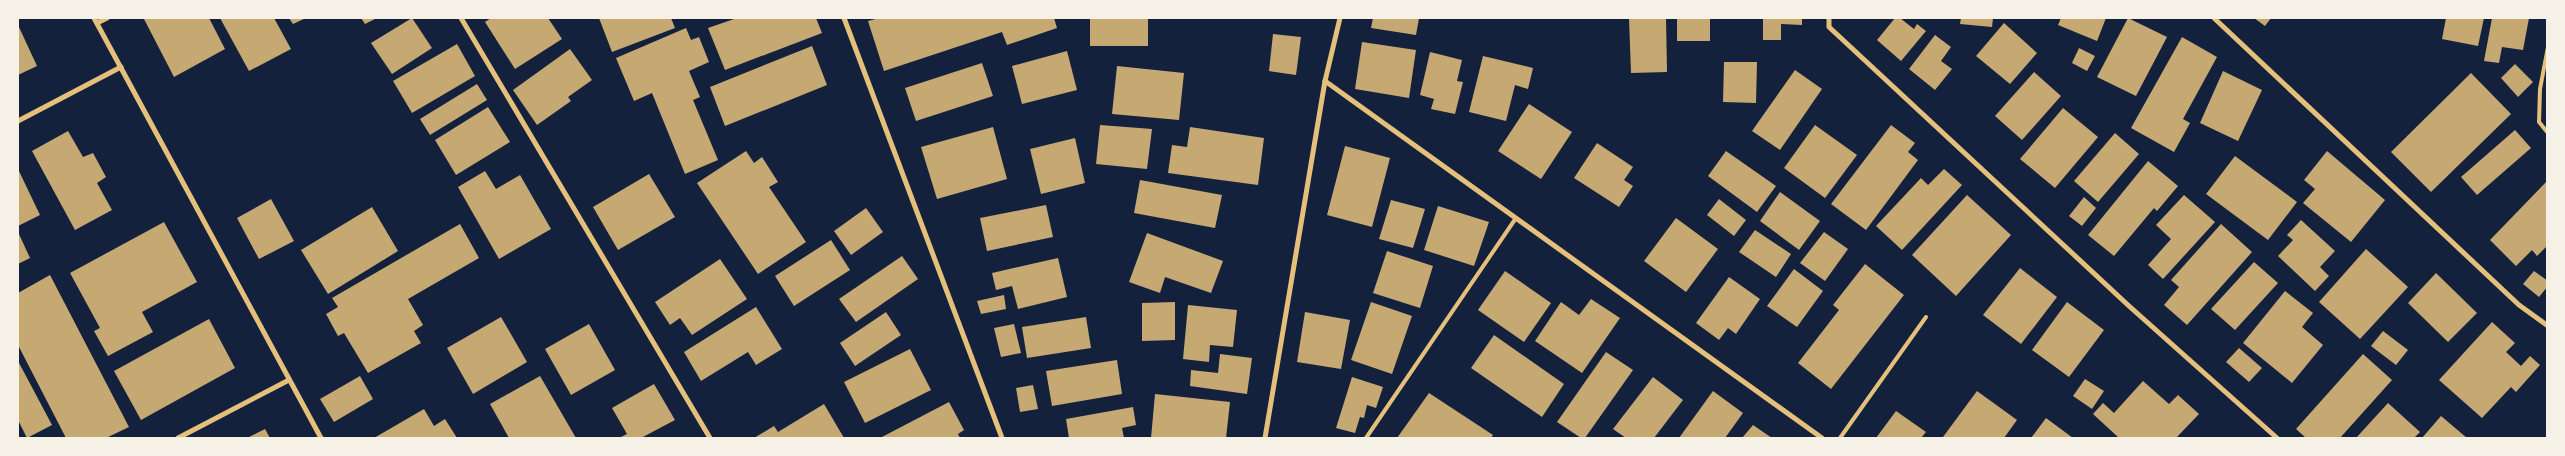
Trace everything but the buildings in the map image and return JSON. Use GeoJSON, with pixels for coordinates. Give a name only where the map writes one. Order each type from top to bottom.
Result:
{"type":"FeatureCollection","features":[{"type":"Feature","properties":{"kind":"street"},"geometry":{"type":"LineString","coordinates":[[108,18],[96,20],[321,438]]}},
{"type":"Feature","properties":{"kind":"street"},"geometry":{"type":"LineString","coordinates":[[461,18],[710,438]]}},
{"type":"Feature","properties":{"kind":"street"},"geometry":{"type":"LineString","coordinates":[[844,18],[1002,438]]}},
{"type":"Feature","properties":{"kind":"street"},"geometry":{"type":"LineString","coordinates":[[1265,438],[1325,81],[1340,18]]}},
{"type":"Feature","properties":{"kind":"street"},"geometry":{"type":"LineString","coordinates":[[1829,18],[1829,27],[2129,306],[2276,438]]}},
{"type":"Feature","properties":{"kind":"street"},"geometry":{"type":"LineString","coordinates":[[2214,18],[2519,305],[2548,326]]}},
{"type":"Feature","properties":{"kind":"street"},"geometry":{"type":"LineString","coordinates":[[18,121],[121,67]]}},
{"type":"Feature","properties":{"kind":"street"},"geometry":{"type":"LineString","coordinates":[[1325,81],[1822,438]]}},
{"type":"Feature","properties":{"kind":"street"},"geometry":{"type":"LineString","coordinates":[[178,438],[289,380]]}},
{"type":"Feature","properties":{"kind":"lane"},"geometry":{"type":"LineString","coordinates":[[2548,47],[2540,89],[2539,122],[2548,133]]}},
{"type":"Feature","properties":{"kind":"lane"},"geometry":{"type":"LineString","coordinates":[[1366,438],[1516,218]]}},
{"type":"Feature","properties":{"kind":"lane"},"geometry":{"type":"LineString","coordinates":[[1840,438],[1926,317]]}}]}
